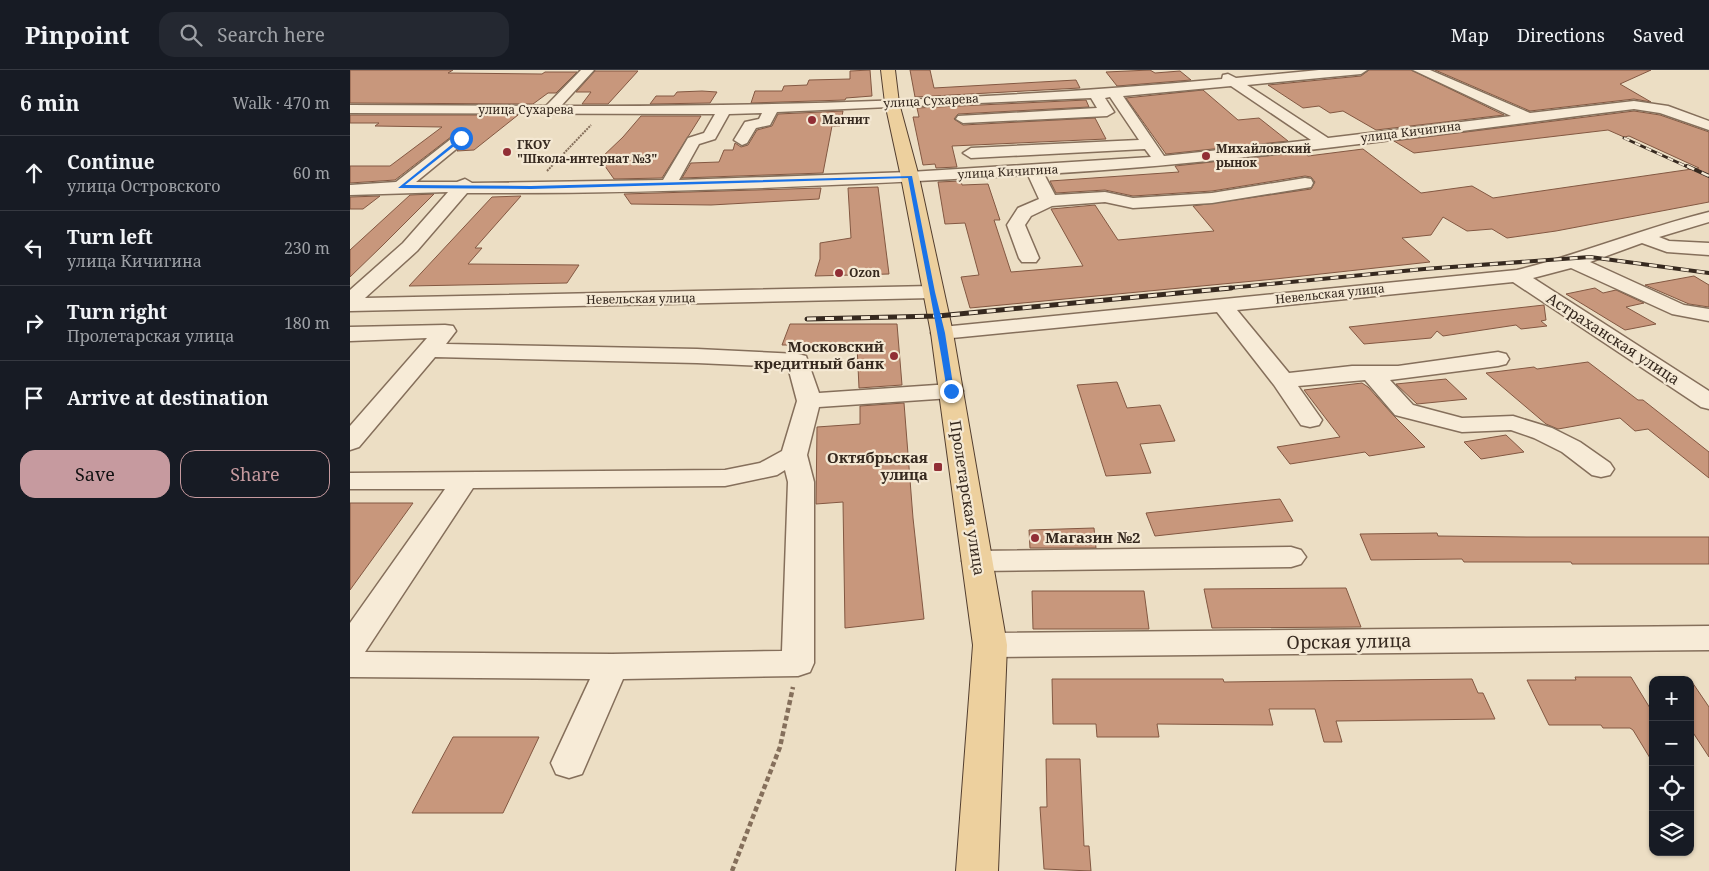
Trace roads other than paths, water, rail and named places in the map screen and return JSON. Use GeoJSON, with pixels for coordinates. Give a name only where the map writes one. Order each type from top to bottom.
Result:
{"type":"FeatureCollection","features":[{"type":"Feature","properties":{"kind":"main road","name":"Пролетарская улица"},"geometry":{"type":"LineString","coordinates":[[888,70],[892,103],[910,177],[932,292],[942,333],[990,645],[977,871]]}},
{"type":"Feature","properties":{"kind":"street"},"geometry":{"type":"LineString","coordinates":[[550,110],[588,70]]}},
{"type":"Feature","properties":{"kind":"street"},"geometry":{"type":"LineString","coordinates":[[1216,70],[1324,143]]}},
{"type":"Feature","properties":{"kind":"street","name":"улица Сухарева"},"geometry":{"type":"LineString","coordinates":[[350,109],[724,110],[1114,94],[1232,81],[1361,70]]}},
{"type":"Feature","properties":{"kind":"street"},"geometry":{"type":"LineString","coordinates":[[1419,70],[1526,118]]}},
{"type":"Feature","properties":{"kind":"street"},"geometry":{"type":"LineString","coordinates":[[1114,94],[1162,162]]}},
{"type":"Feature","properties":{"kind":"street"},"geometry":{"type":"LineString","coordinates":[[932,108],[963,119],[1107,112],[1096,95]]}},
{"type":"Feature","properties":{"kind":"street","name":"улица Кичигина"},"geometry":{"type":"LineString","coordinates":[[350,190],[400,187],[531,188],[668,185],[1034,171],[1162,162],[1634,105],[1663,109],[1709,126]]}},
{"type":"Feature","properties":{"kind":"street"},"geometry":{"type":"LineString","coordinates":[[742,140],[750,125],[764,122],[771,108]]}},
{"type":"Feature","properties":{"kind":"street"},"geometry":{"type":"LineString","coordinates":[[668,185],[693,141],[710,136],[724,110]]}},
{"type":"Feature","properties":{"kind":"street"},"geometry":{"type":"LineString","coordinates":[[963,119],[976,173]]}},
{"type":"Feature","properties":{"kind":"street"},"geometry":{"type":"LineString","coordinates":[[400,187],[461,138]]}},
{"type":"Feature","properties":{"kind":"street"},"geometry":{"type":"LineString","coordinates":[[970,153],[1150,144]]}},
{"type":"Feature","properties":{"kind":"street"},"geometry":{"type":"LineString","coordinates":[[1034,171],[1049,202]]}},
{"type":"Feature","properties":{"kind":"street"},"geometry":{"type":"LineString","coordinates":[[1029,258],[1016,225],[1024,212],[1049,202],[1104,197],[1133,203],[1212,198],[1305,183]]}},
{"type":"Feature","properties":{"kind":"street"},"geometry":{"type":"LineString","coordinates":[[350,301],[410,247],[464,186]]}},
{"type":"Feature","properties":{"kind":"street","name":"Невельская улица"},"geometry":{"type":"LineString","coordinates":[[942,333],[1517,276],[1573,262],[1642,237],[1709,217]]}},
{"type":"Feature","properties":{"kind":"street"},"geometry":{"type":"LineString","coordinates":[[1642,237],[1667,246],[1709,249]]}},
{"type":"Feature","properties":{"kind":"street"},"geometry":{"type":"LineString","coordinates":[[1573,262],[1680,310],[1709,315]]}},
{"type":"Feature","properties":{"kind":"street","name":"Астраханская улица"},"geometry":{"type":"LineString","coordinates":[[1517,276],[1709,402]]}},
{"type":"Feature","properties":{"kind":"street","name":"Невельская улица"},"geometry":{"type":"LineString","coordinates":[[350,305],[932,292]]}},
{"type":"Feature","properties":{"kind":"street"},"geometry":{"type":"LineString","coordinates":[[1222,305],[1283,381],[1310,420]]}},
{"type":"Feature","properties":{"kind":"street"},"geometry":{"type":"LineString","coordinates":[[350,334],[445,331],[350,442]]}},
{"type":"Feature","properties":{"kind":"street"},"geometry":{"type":"LineString","coordinates":[[350,664],[612,667],[798,663],[801,482],[794,456],[810,401],[798,361],[429,350]]}},
{"type":"Feature","properties":{"kind":"street"},"geometry":{"type":"LineString","coordinates":[[1283,381],[1371,373],[1398,373],[1498,359]]}},
{"type":"Feature","properties":{"kind":"street"},"geometry":{"type":"LineString","coordinates":[[1371,373],[1404,410],[1462,425],[1513,423],[1550,436],[1571,447],[1601,469]]}},
{"type":"Feature","properties":{"kind":"street"},"geometry":{"type":"LineString","coordinates":[[810,401],[951,391]]}},
{"type":"Feature","properties":{"kind":"street"},"geometry":{"type":"LineString","coordinates":[[350,481],[725,478],[768,469],[794,456]]}},
{"type":"Feature","properties":{"kind":"street"},"geometry":{"type":"LineString","coordinates":[[350,648],[465,480]]}},
{"type":"Feature","properties":{"kind":"street"},"geometry":{"type":"LineString","coordinates":[[977,561],[1291,557]]}},
{"type":"Feature","properties":{"kind":"street","name":"Орская улица"},"geometry":{"type":"LineString","coordinates":[[990,645],[1709,638]]}},
{"type":"Feature","properties":{"kind":"street"},"geometry":{"type":"LineString","coordinates":[[569,763],[612,667]]}},
{"type":"Feature","properties":{"kind":"railway"},"geometry":{"type":"LineString","coordinates":[[1624,138],[1690,168]]}},
{"type":"Feature","properties":{"kind":"railway"},"geometry":{"type":"LineString","coordinates":[[1687,166],[1709,176]]}},
{"type":"Feature","properties":{"kind":"railway"},"geometry":{"type":"LineString","coordinates":[[1219,289],[1424,269],[1590,257],[1709,273]]}},
{"type":"Feature","properties":{"kind":"railway"},"geometry":{"type":"LineString","coordinates":[[807,319],[938,316],[1231,288]]}},
{"type":"Feature","properties":{"kind":"place","name":"Магнит"},"geometry":{"type":"Point","coordinates":[812,120]}},
{"type":"Feature","properties":{"kind":"place","name":"ГКОУ \"Школа-интернат №3\""},"geometry":{"type":"Point","coordinates":[507,152]}},
{"type":"Feature","properties":{"kind":"place","name":"Михайловский рынок"},"geometry":{"type":"Point","coordinates":[1206,156]}},
{"type":"Feature","properties":{"kind":"place","name":"Ozon"},"geometry":{"type":"Point","coordinates":[839,273]}},
{"type":"Feature","properties":{"kind":"place","name":"Московский кредитный банк"},"geometry":{"type":"Point","coordinates":[894,356]}},
{"type":"Feature","properties":{"kind":"place","name":"Октябрьская улица"},"geometry":{"type":"Point","coordinates":[938,467]}},
{"type":"Feature","properties":{"kind":"place","name":"Магазин №2"},"geometry":{"type":"Point","coordinates":[1035,538]}}]}
